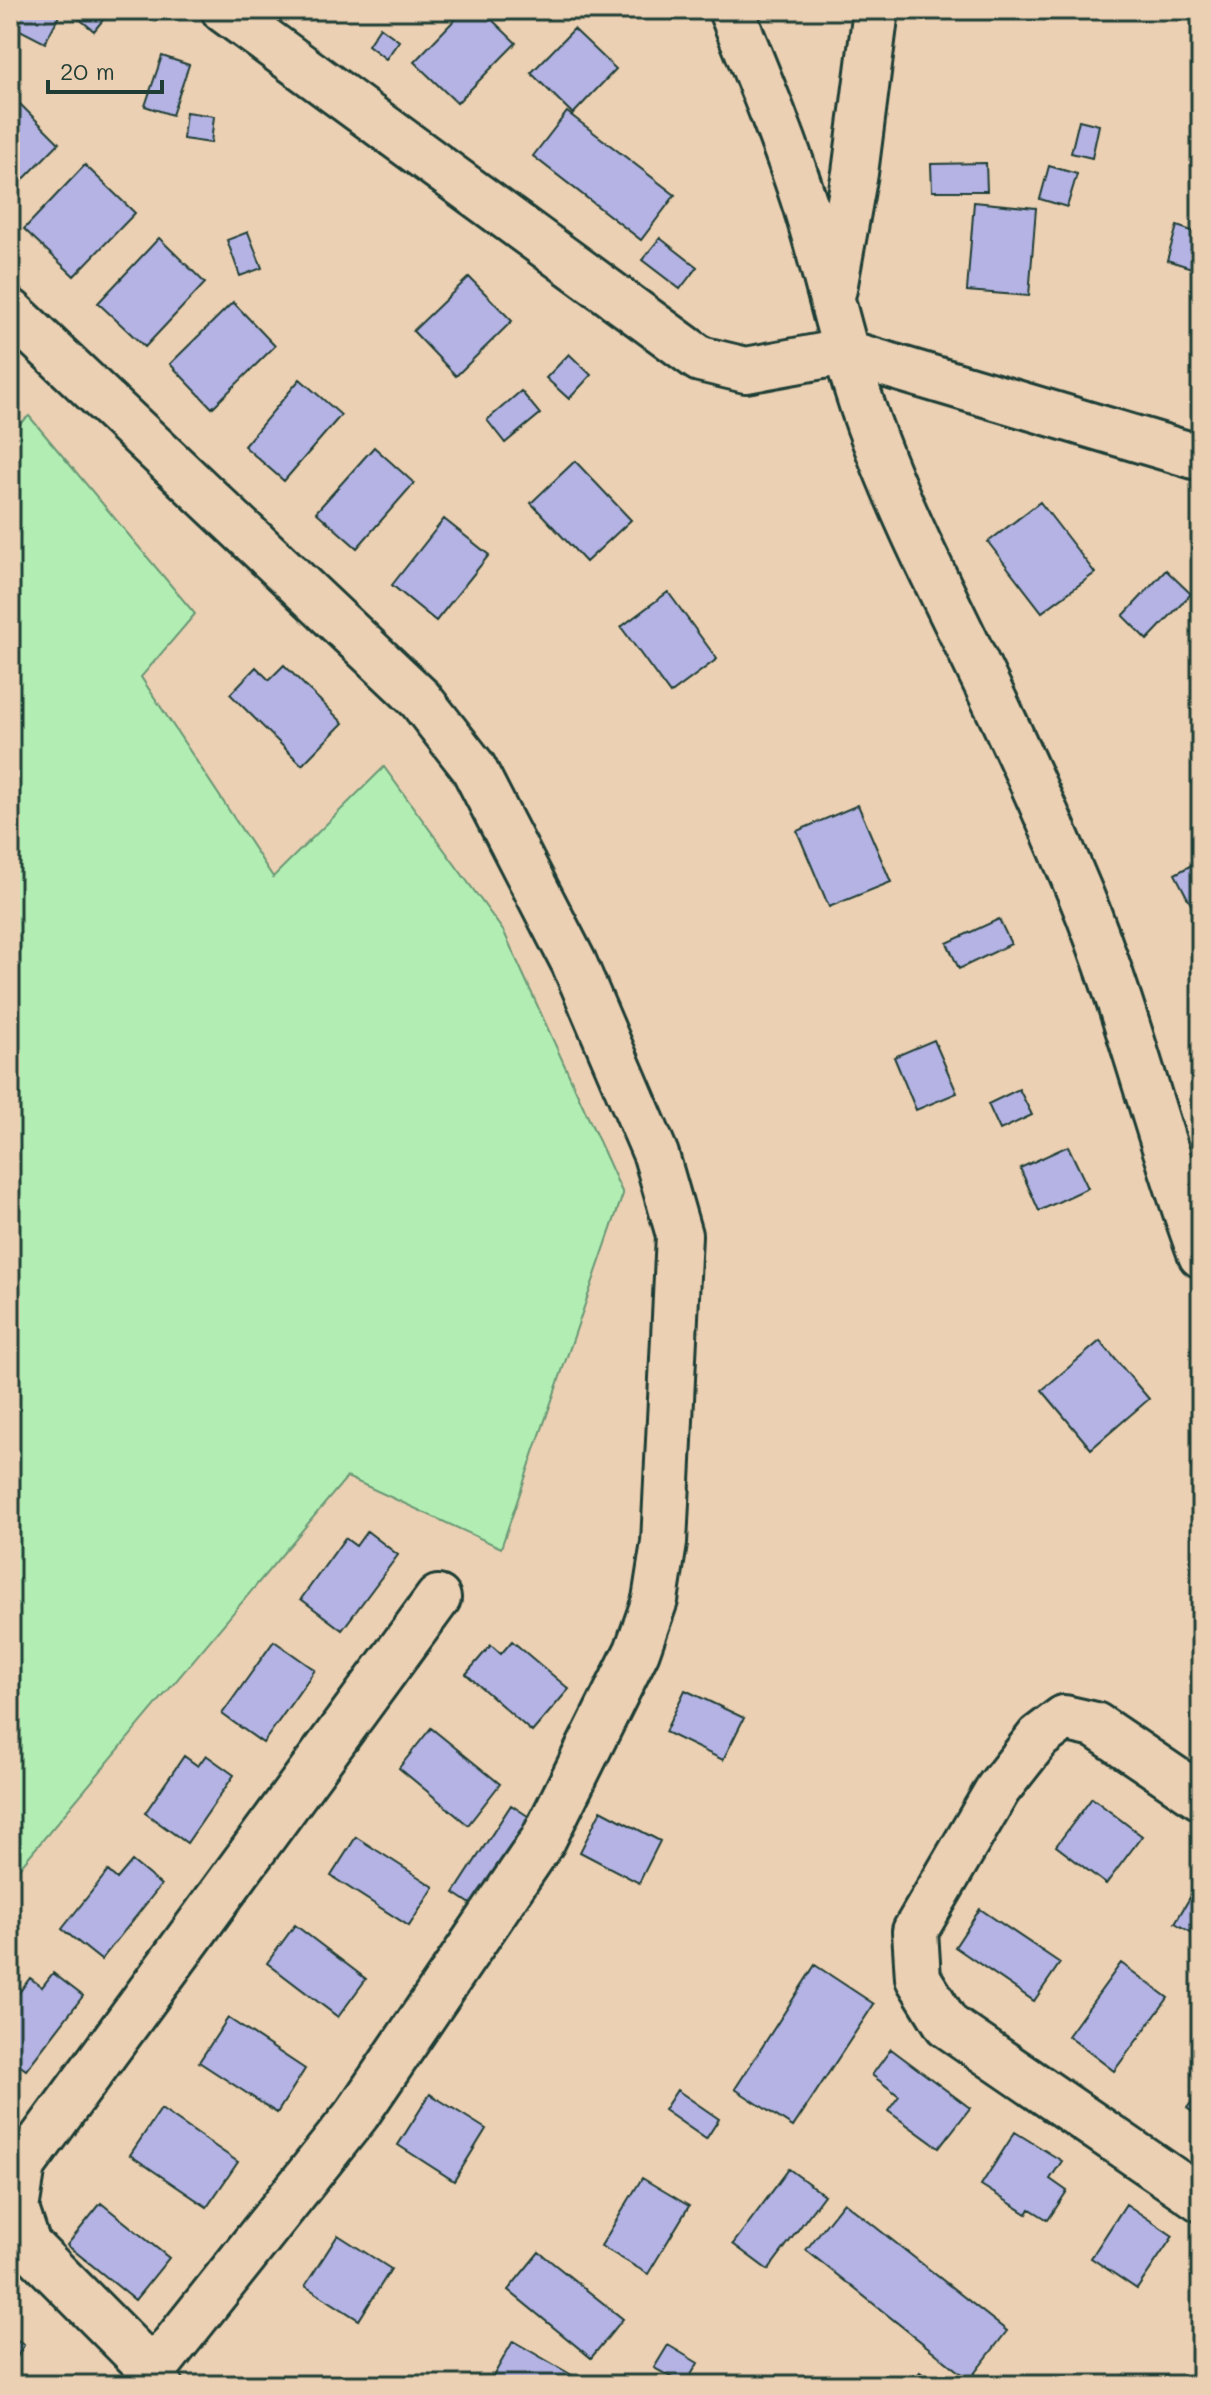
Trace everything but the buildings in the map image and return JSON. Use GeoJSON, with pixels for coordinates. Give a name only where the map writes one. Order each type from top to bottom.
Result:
{"type":"FeatureCollection","features":[{"type":"Feature","properties":{"kind":"street"},"geometry":{"type":"LineString","coordinates":[[224,10],[700,359],[746,370],[844,352],[1201,458]]}},
{"type":"Feature","properties":{"kind":"street"},"geometry":{"type":"LineString","coordinates":[[731,10],[785,145],[805,205],[844,352],[875,442],[1081,896],[1189,1185],[1201,1255]]}},
{"type":"Feature","properties":{"kind":"street"},"geometry":{"type":"LineString","coordinates":[[831,303],[855,173],[876,10]]}},
{"type":"Feature","properties":{"kind":"street"},"geometry":{"type":"LineString","coordinates":[[10,311],[420,699],[473,767],[580,977],[656,1155],[679,1235],[664,1543],[655,1600],[637,1651],[534,1853],[357,2114],[157,2378],[28,2245],[16,2209],[23,2165],[438,1598]]}},
{"type":"Feature","properties":{"kind":"street"},"geometry":{"type":"LineString","coordinates":[[1201,1797],[1095,1725],[1064,1718],[1039,1737],[998,1789],[915,1931],[918,1978],[947,2025],[1201,2199]]}},
{"type":"Feature","properties":{"kind":"green space"},"geometry":{"type":"Polygon","coordinates":[[[29,416],[195,614],[141,677],[273,877],[384,767],[504,932],[623,1194],[501,1548],[347,1477],[10,1879],[10,432],[29,416]]]}}]}
